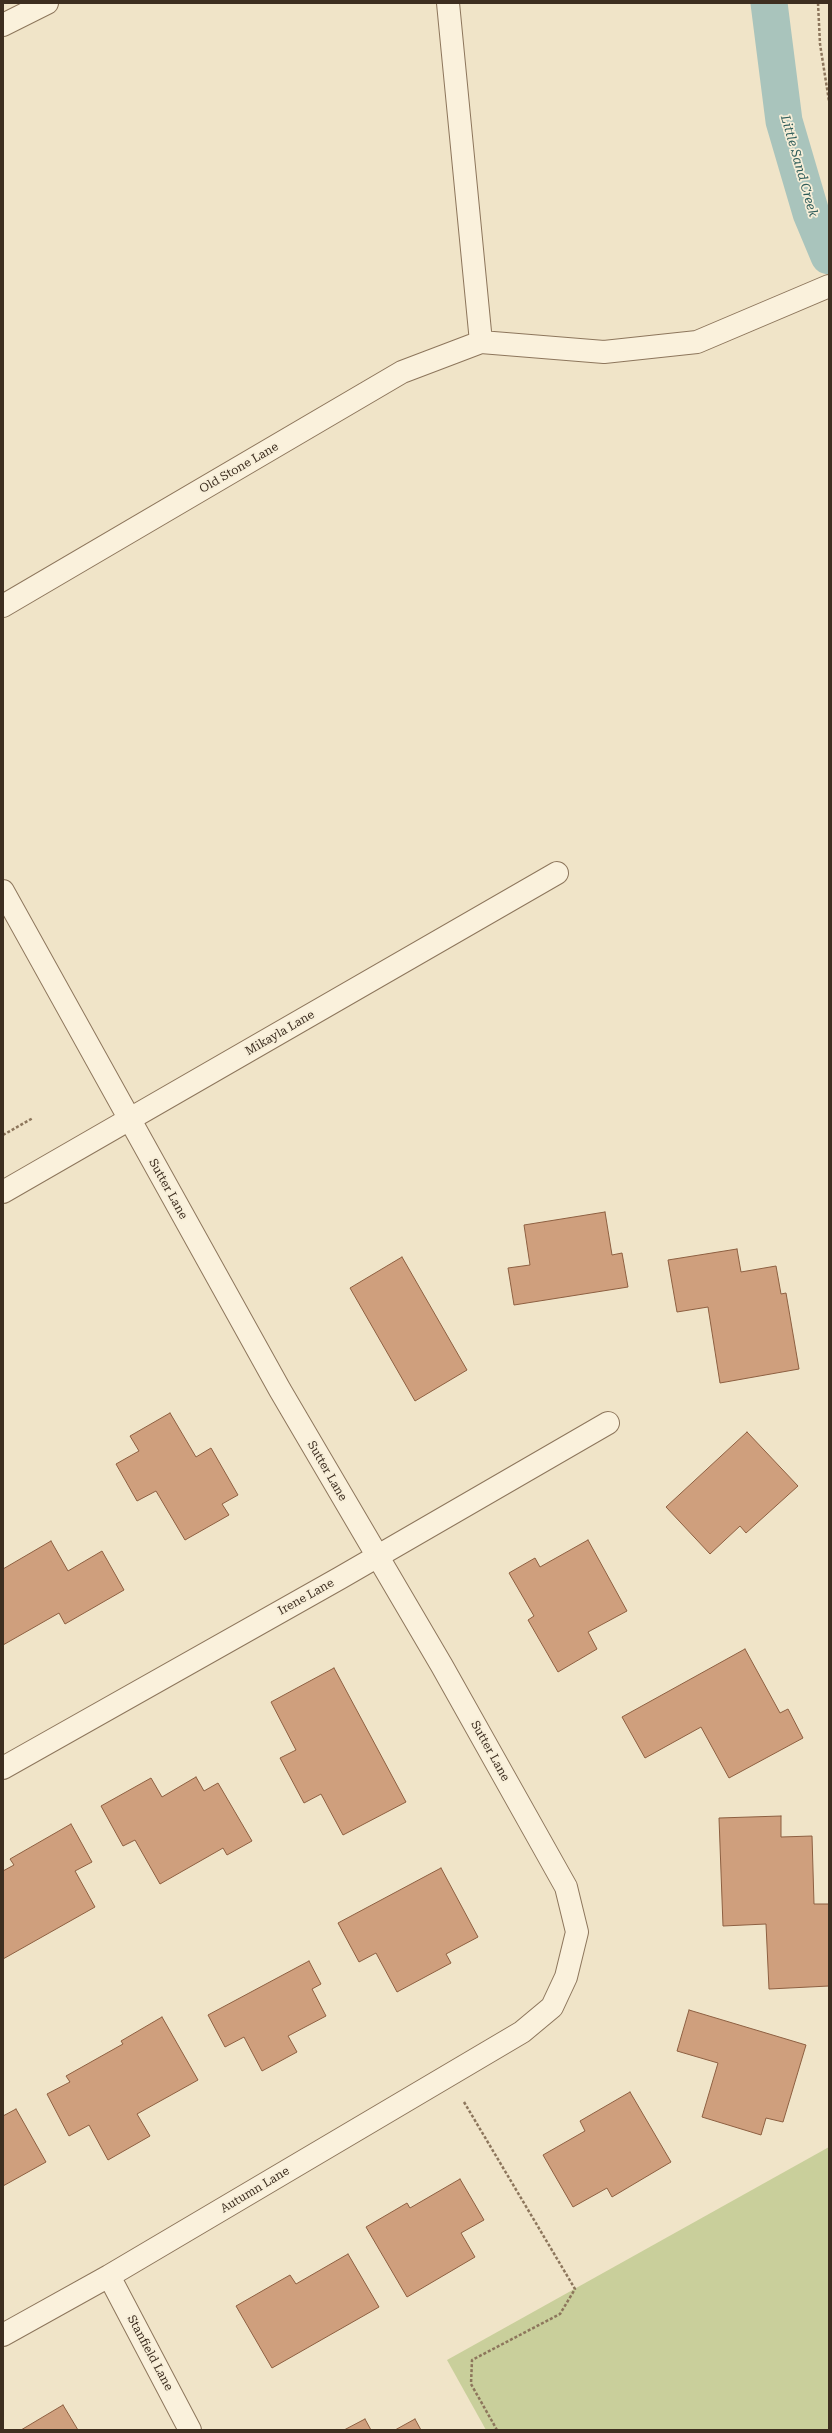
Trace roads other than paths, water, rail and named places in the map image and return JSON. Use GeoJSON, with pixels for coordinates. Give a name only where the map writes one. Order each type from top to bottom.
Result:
{"type":"FeatureCollection","features":[{"type":"Feature","properties":{"kind":"street"},"geometry":{"type":"LineString","coordinates":[[3,26],[47,3]]}},
{"type":"Feature","properties":{"kind":"street"},"geometry":{"type":"LineString","coordinates":[[448,3],[481,342],[604,352],[697,342],[829,286]]}},
{"type":"Feature","properties":{"kind":"street","name":"Old Stone Lane"},"geometry":{"type":"LineString","coordinates":[[3,606],[402,372],[481,342]]}},
{"type":"Feature","properties":{"kind":"street","name":"Mikayla Lane"},"geometry":{"type":"LineString","coordinates":[[3,1192],[557,873]]}},
{"type":"Feature","properties":{"kind":"street","name":"Sutter Lane"},"geometry":{"type":"LineString","coordinates":[[3,891],[280,1390],[442,1666],[566,1887],[577,1932],[566,1977],[552,2007],[522,2032],[505,2042]]}},
{"type":"Feature","properties":{"kind":"street","name":"Irene Lane"},"geometry":{"type":"LineString","coordinates":[[3,1768],[608,1423]]}},
{"type":"Feature","properties":{"kind":"street","name":"Autumn Lane"},"geometry":{"type":"LineString","coordinates":[[3,2335],[109,2276],[505,2042]]}},
{"type":"Feature","properties":{"kind":"street","name":"Stanfield Lane"},"geometry":{"type":"LineString","coordinates":[[109,2276],[190,2430]]}},
{"type":"Feature","properties":{"kind":"waterway","name":"Little Sand Creek"},"geometry":{"type":"LineString","coordinates":[[769,3],[784,121],[811,213],[829,256]]}}]}
